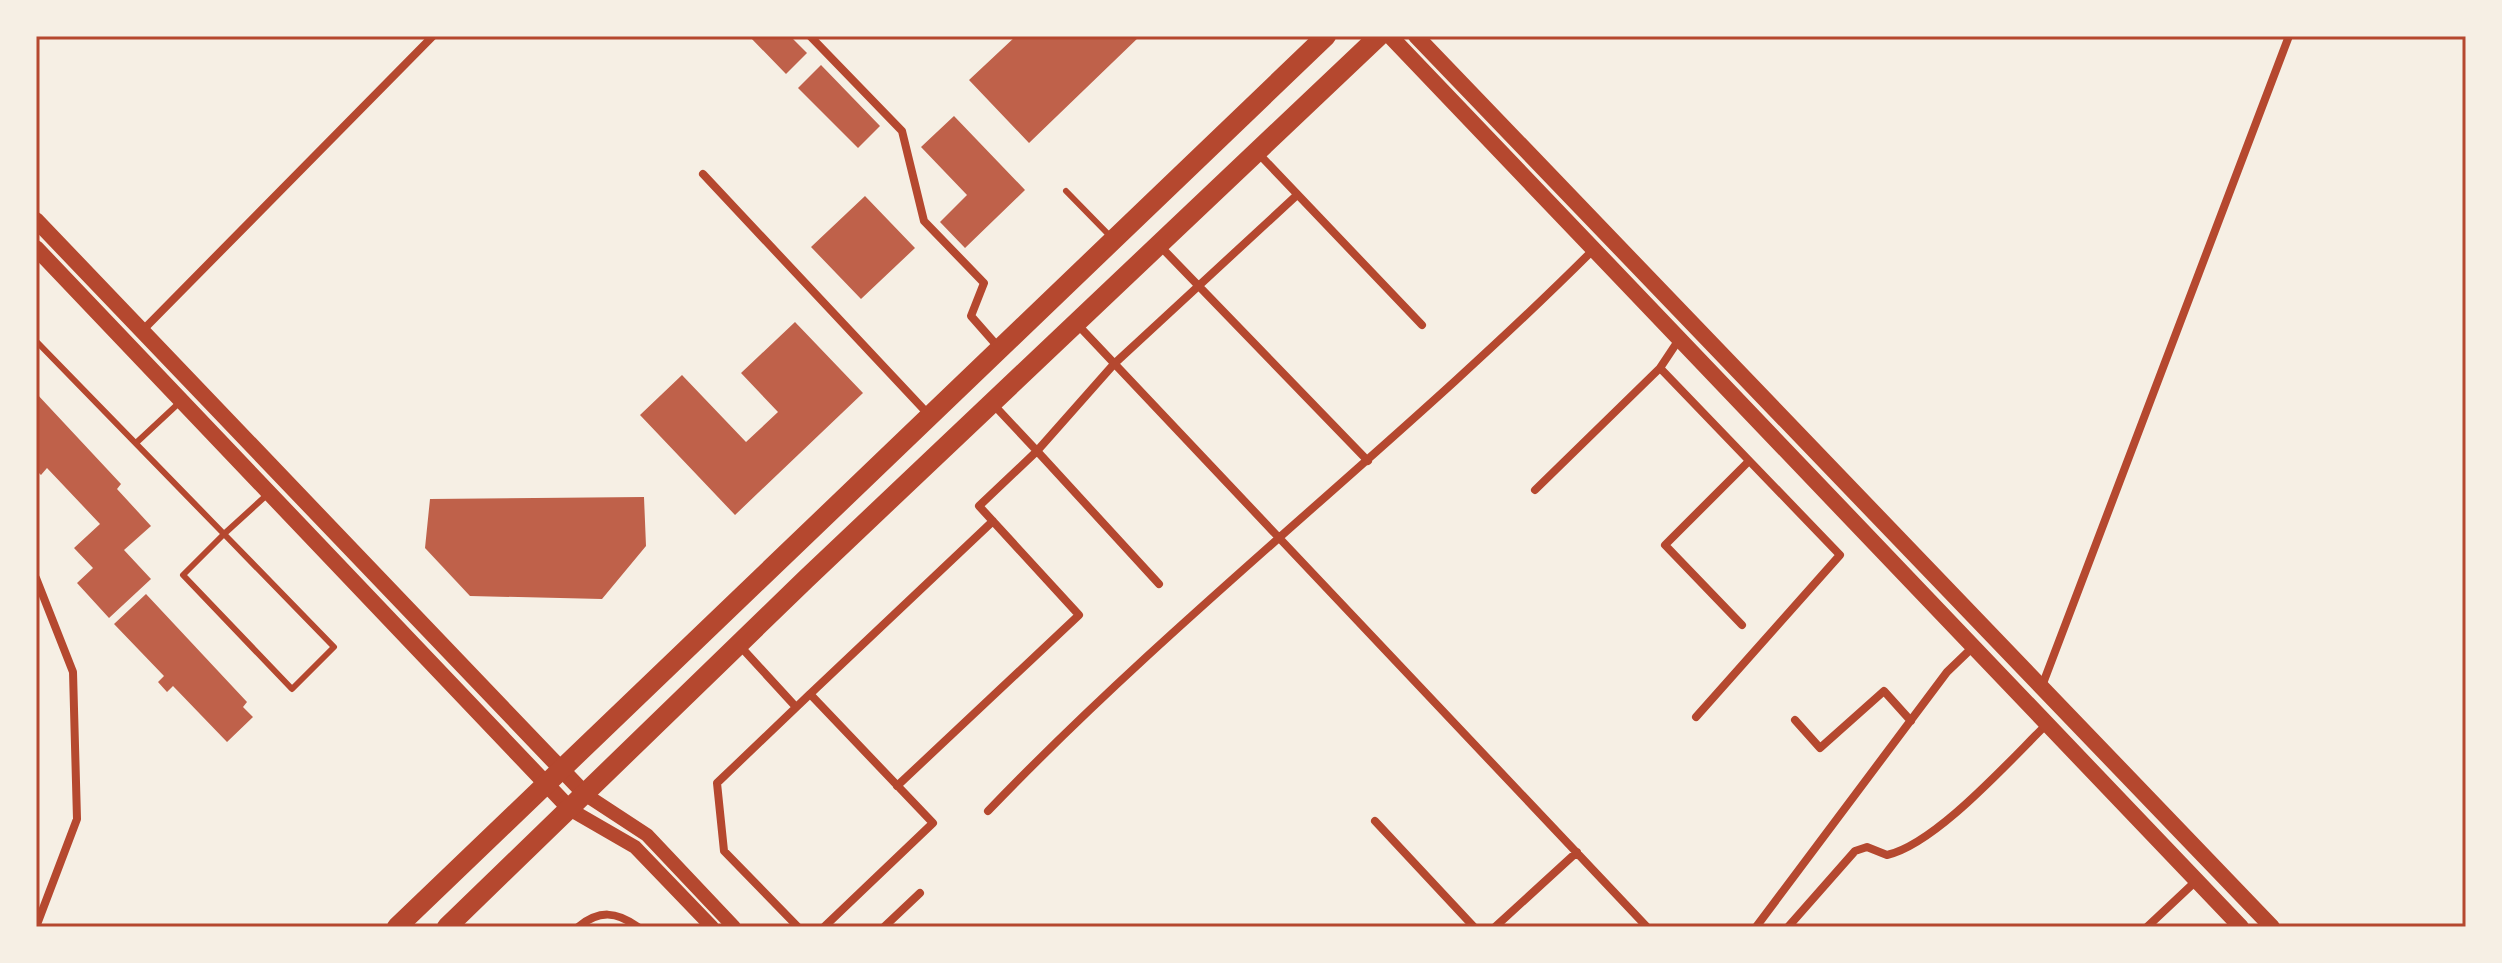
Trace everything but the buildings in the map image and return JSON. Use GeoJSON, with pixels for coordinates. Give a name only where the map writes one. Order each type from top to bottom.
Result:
{"type":"FeatureCollection","features":[{"type":"Feature","properties":{"kind":"main road"},"geometry":{"type":"LineString","coordinates":[[397,927],[1326,36]]}},
{"type":"Feature","properties":{"kind":"main road"},"geometry":{"type":"LineString","coordinates":[[447,927],[991,402],[1379,36]]}},
{"type":"Feature","properties":{"kind":"main road"},"geometry":{"type":"LineString","coordinates":[[1390,36],[2241,927]]}},
{"type":"Feature","properties":{"kind":"main road"},"geometry":{"type":"LineString","coordinates":[[1416,36],[2272,927]]}},
{"type":"Feature","properties":{"kind":"main road"},"geometry":{"type":"LineString","coordinates":[[36,220],[143,330],[579,802]]}},
{"type":"Feature","properties":{"kind":"main road"},"geometry":{"type":"LineString","coordinates":[[37,250],[269,493],[553,775]]}},
{"type":"Feature","properties":{"kind":"street"},"geometry":{"type":"LineString","coordinates":[[143,330],[433,36]]}},
{"type":"Feature","properties":{"kind":"street"},"geometry":{"type":"LineString","coordinates":[[810,36],[902,131],[924,221],[984,283],[971,316],[1002,350]]}},
{"type":"Feature","properties":{"kind":"street"},"geometry":{"type":"LineString","coordinates":[[2042,686],[2289,36]]}},
{"type":"Feature","properties":{"kind":"street"},"geometry":{"type":"LineString","coordinates":[[1256,152],[1422,325]]}},
{"type":"Feature","properties":{"kind":"street"},"geometry":{"type":"LineString","coordinates":[[703,174],[931,417]]}},
{"type":"Feature","properties":{"kind":"street"},"geometry":{"type":"LineString","coordinates":[[897,786],[1079,615],[979,506],[1037,451],[1114,364],[1197,284],[1297,195]]}},
{"type":"Feature","properties":{"kind":"street"},"geometry":{"type":"LineString","coordinates":[[37,250],[52,236]]}},
{"type":"Feature","properties":{"kind":"street"},"geometry":{"type":"LineString","coordinates":[[1158,243],[1368,461]]}},
{"type":"Feature","properties":{"kind":"street"},"geometry":{"type":"LineString","coordinates":[[988,811],[1080,717],[1368,461],[1594,248]]}},
{"type":"Feature","properties":{"kind":"street"},"geometry":{"type":"LineString","coordinates":[[1075,322],[1647,927]]}},
{"type":"Feature","properties":{"kind":"street"},"geometry":{"type":"LineString","coordinates":[[1535,490],[1660,368],[1681,338]]}},
{"type":"Feature","properties":{"kind":"street"},"geometry":{"type":"LineString","coordinates":[[1660,368],[1840,555],[1696,717]]}},
{"type":"Feature","properties":{"kind":"street"},"geometry":{"type":"LineString","coordinates":[[991,402],[1159,584]]}},
{"type":"Feature","properties":{"kind":"street"},"geometry":{"type":"LineString","coordinates":[[1742,625],[1665,545],[1749,461]]}},
{"type":"Feature","properties":{"kind":"street"},"geometry":{"type":"LineString","coordinates":[[798,927],[724,851],[717,783],[993,521]]}},
{"type":"Feature","properties":{"kind":"street"},"geometry":{"type":"LineString","coordinates":[[36,578],[73,672],[77,819],[36,927]]}},
{"type":"Feature","properties":{"kind":"street"},"geometry":{"type":"LineString","coordinates":[[739,644],[796,707]]}},
{"type":"Feature","properties":{"kind":"street"},"geometry":{"type":"LineString","coordinates":[[1756,927],[1947,672],[1974,646]]}},
{"type":"Feature","properties":{"kind":"street"},"geometry":{"type":"LineString","coordinates":[[1795,720],[1820,748],[1884,691],[1911,721]]}},
{"type":"Feature","properties":{"kind":"street"},"geometry":{"type":"LineString","coordinates":[[809,695],[933,823],[824,927]]}},
{"type":"Feature","properties":{"kind":"street"},"geometry":{"type":"LineString","coordinates":[[1788,927],[1855,851],[1867,847],[1887,855],[1912,846],[1954,813],[2047,724]]}},
{"type":"Feature","properties":{"kind":"street"},"geometry":{"type":"LineString","coordinates":[[579,802],[635,847],[706,925]]}},
{"type":"Feature","properties":{"kind":"street"},"geometry":{"type":"LineString","coordinates":[[579,802],[647,835],[734,927]]}},
{"type":"Feature","properties":{"kind":"street"},"geometry":{"type":"LineString","coordinates":[[1375,821],[1474,927]]}},
{"type":"Feature","properties":{"kind":"street"},"geometry":{"type":"LineString","coordinates":[[1495,927],[1577,852]]}},
{"type":"Feature","properties":{"kind":"street"},"geometry":{"type":"LineString","coordinates":[[2147,927],[2197,880]]}},
{"type":"Feature","properties":{"kind":"street"},"geometry":{"type":"LineString","coordinates":[[884,927],[920,893]]}},
{"type":"Feature","properties":{"kind":"street"},"geometry":{"type":"LineString","coordinates":[[578,927],[606,913],[622,915],[638,927]]}},
{"type":"Feature","properties":{"kind":"lane"},"geometry":{"type":"LineString","coordinates":[[1066,191],[1115,241]]}},
{"type":"Feature","properties":{"kind":"lane"},"geometry":{"type":"LineString","coordinates":[[36,341],[136,443],[224,534],[334,647],[292,689],[183,575],[224,534],[269,493]]}},
{"type":"Feature","properties":{"kind":"lane"},"geometry":{"type":"LineString","coordinates":[[136,443],[181,401]]}}]}
